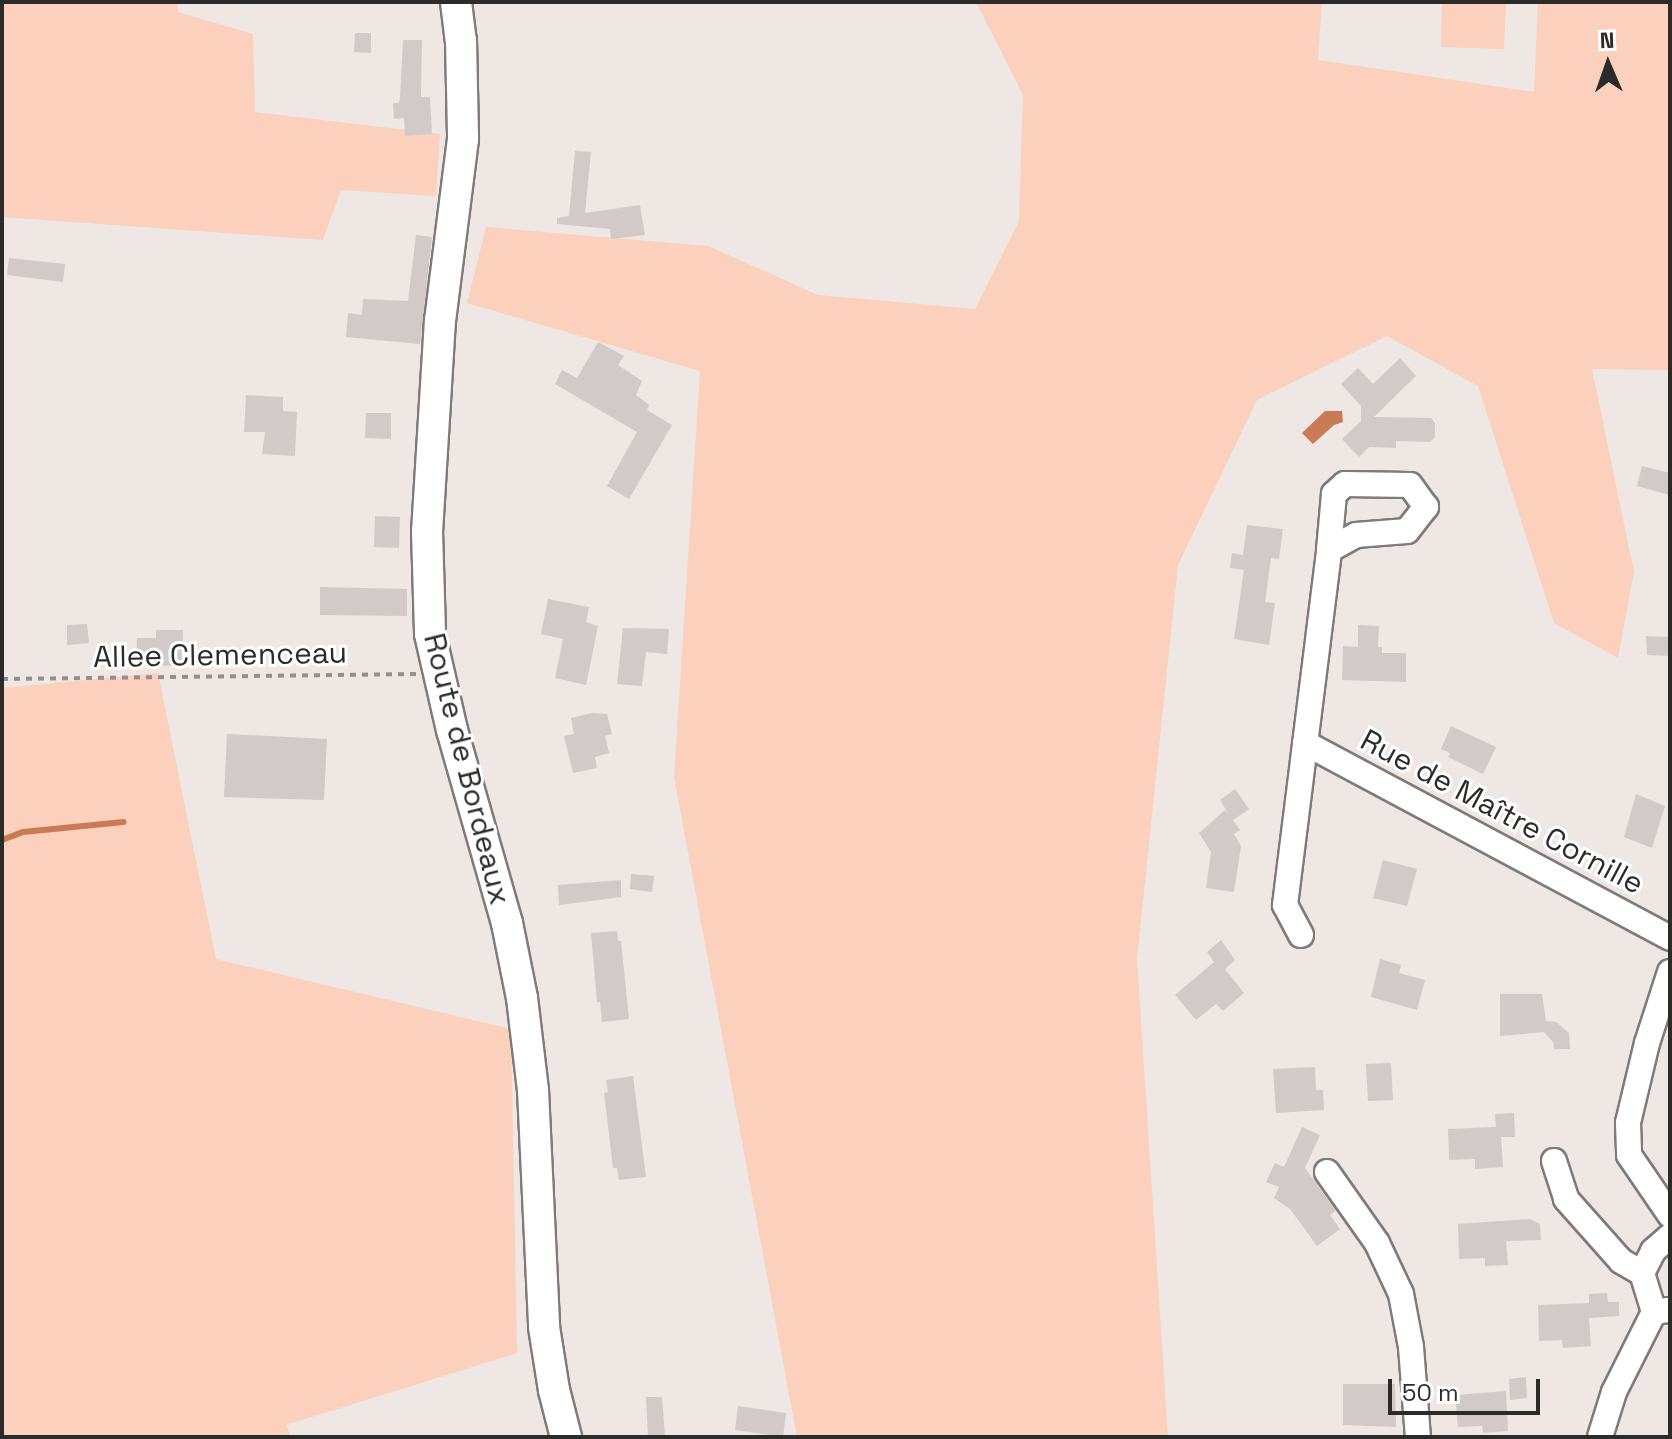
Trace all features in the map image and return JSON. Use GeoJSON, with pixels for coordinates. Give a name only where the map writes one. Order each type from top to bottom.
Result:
{"type":"FeatureCollection","features":[{"type":"Feature","properties":{"kind":"street","name":"Route de Bordeaux"},"geometry":{"type":"LineString","coordinates":[[456,2],[461,40],[463,139],[440,320],[427,531],[430,634],[438,674],[507,923],[522,998],[533,1090],[544,1327],[554,1390],[566,1437]]}},
{"type":"Feature","properties":{"kind":"street"},"geometry":{"type":"LineString","coordinates":[[1301,935],[1285,905],[1329,550]]}},
{"type":"Feature","properties":{"kind":"street","name":"Rue de Maître Cornille"},"geometry":{"type":"LineString","coordinates":[[1305,743],[1670,938]]}},
{"type":"Feature","properties":{"kind":"street"},"geometry":{"type":"LineString","coordinates":[[1670,972],[1647,1043],[1628,1123],[1629,1155],[1670,1215]]}},
{"type":"Feature","properties":{"kind":"street"},"geometry":{"type":"LineString","coordinates":[[1554,1161],[1566,1199],[1621,1261],[1642,1273],[1662,1311],[1614,1392],[1600,1437]]}},
{"type":"Feature","properties":{"kind":"street"},"geometry":{"type":"LineString","coordinates":[[1327,1172],[1377,1243],[1401,1294],[1411,1347],[1418,1437]]}},
{"type":"Feature","properties":{"kind":"street"},"geometry":{"type":"LineString","coordinates":[[1642,1273],[1653,1251],[1670,1236]]}},
{"type":"Feature","properties":{"kind":"path","name":"Allee Clemenceau"},"geometry":{"type":"LineString","coordinates":[[2,679],[438,674]]}},
{"type":"Feature","properties":{"kind":"shaded area"},"geometry":{"type":"Polygon","coordinates":[[[2,2],[177,2],[178,12],[253,34],[255,112],[440,134],[436,196],[341,190],[323,240],[2,217],[2,2]]]}},
{"type":"Feature","properties":{"kind":"shaded area"},"geometry":{"type":"Polygon","coordinates":[[[976,2],[1322,2],[1318,60],[1534,92],[1538,2],[1670,2],[1670,370],[1592,369],[1634,572],[1618,658],[1554,623],[1478,386],[1387,336],[1257,400],[1178,565],[1137,959],[1168,1437],[797,1437],[674,777],[700,371],[467,303],[486,227],[708,246],[818,295],[975,309],[1019,221],[1023,95],[976,2]]]}},
{"type":"Feature","properties":{"kind":"shaded area"},"geometry":{"type":"Polygon","coordinates":[[[1442,2],[1506,2],[1504,49],[1441,47],[1442,2]]]}},
{"type":"Feature","properties":{"kind":"shaded area"},"geometry":{"type":"Polygon","coordinates":[[[1325,411],[1342,411],[1343,422],[1334,425],[1313,444],[1302,433],[1325,411]]]}},
{"type":"Feature","properties":{"kind":"shaded area"},"geometry":{"type":"Polygon","coordinates":[[[158,673],[216,959],[511,1029],[517,1353],[286,1425],[291,1437],[2,1437],[2,688],[158,673]]]}},
{"type":"Feature","properties":{"kind":"building"},"geometry":{"type":"Polygon","coordinates":[[[355,33],[371,33],[371,53],[354,52],[355,33]]]}},
{"type":"Feature","properties":{"kind":"building"},"geometry":{"type":"Polygon","coordinates":[[[403,40],[422,40],[421,97],[430,97],[432,134],[405,136],[404,118],[394,119],[393,103],[399,103],[400,98],[403,40]]]}},
{"type":"Feature","properties":{"kind":"building"},"geometry":{"type":"Polygon","coordinates":[[[575,151],[591,152],[585,213],[640,205],[645,235],[611,239],[610,229],[557,224],[557,218],[569,216],[575,151]]]}},
{"type":"Feature","properties":{"kind":"building"},"geometry":{"type":"Polygon","coordinates":[[[416,235],[432,237],[420,344],[346,337],[348,313],[362,315],[363,299],[408,301],[416,235]]]}},
{"type":"Feature","properties":{"kind":"building"},"geometry":{"type":"Polygon","coordinates":[[[9,258],[65,264],[63,282],[7,275],[9,258]]]}},
{"type":"Feature","properties":{"kind":"building"},"geometry":{"type":"Polygon","coordinates":[[[598,342],[624,356],[618,365],[642,381],[636,395],[649,405],[647,410],[672,425],[629,499],[607,486],[637,432],[555,384],[562,370],[577,378],[598,342]]]}},
{"type":"Feature","properties":{"kind":"building"},"geometry":{"type":"Polygon","coordinates":[[[1400,358],[1416,376],[1374,417],[1431,418],[1435,423],[1435,437],[1430,442],[1396,441],[1396,448],[1369,447],[1359,457],[1342,439],[1361,421],[1361,406],[1341,384],[1358,368],[1373,384],[1400,358]]]}},
{"type":"Feature","properties":{"kind":"building"},"geometry":{"type":"Polygon","coordinates":[[[246,395],[283,397],[283,411],[297,412],[295,456],[262,454],[265,432],[244,432],[246,395]]]}},
{"type":"Feature","properties":{"kind":"building"},"geometry":{"type":"Polygon","coordinates":[[[366,413],[391,413],[391,439],[365,438],[366,413]]]}},
{"type":"Feature","properties":{"kind":"building"},"geometry":{"type":"Polygon","coordinates":[[[1642,466],[1670,473],[1670,495],[1637,486],[1642,466]]]}},
{"type":"Feature","properties":{"kind":"building"},"geometry":{"type":"Polygon","coordinates":[[[375,516],[400,517],[399,548],[374,547],[375,516]]]}},
{"type":"Feature","properties":{"kind":"building"},"geometry":{"type":"Polygon","coordinates":[[[1247,525],[1283,529],[1279,559],[1271,558],[1265,602],[1275,603],[1269,645],[1234,639],[1244,570],[1230,568],[1232,553],[1243,555],[1247,525]]]}},
{"type":"Feature","properties":{"kind":"building"},"geometry":{"type":"Polygon","coordinates":[[[320,587],[407,589],[407,616],[320,615],[320,587]]]}},
{"type":"Feature","properties":{"kind":"building"},"geometry":{"type":"Polygon","coordinates":[[[548,599],[589,607],[586,622],[598,626],[586,685],[555,678],[563,639],[541,634],[548,599]]]}},
{"type":"Feature","properties":{"kind":"building"},"geometry":{"type":"Polygon","coordinates":[[[87,624],[89,643],[67,645],[67,625],[87,624]]]}},
{"type":"Feature","properties":{"kind":"building"},"geometry":{"type":"Polygon","coordinates":[[[1358,625],[1379,626],[1378,647],[1382,647],[1382,653],[1406,653],[1406,682],[1342,680],[1343,646],[1358,647],[1358,625]]]}},
{"type":"Feature","properties":{"kind":"building"},"geometry":{"type":"Polygon","coordinates":[[[623,628],[669,629],[667,654],[646,652],[642,686],[617,684],[623,628]]]}},
{"type":"Feature","properties":{"kind":"building"},"geometry":{"type":"Polygon","coordinates":[[[156,630],[183,630],[182,666],[136,665],[137,638],[156,638],[156,630]]]}},
{"type":"Feature","properties":{"kind":"building"},"geometry":{"type":"Polygon","coordinates":[[[1646,636],[1670,637],[1670,656],[1647,655],[1646,636]]]}},
{"type":"Feature","properties":{"kind":"building"},"geometry":{"type":"Polygon","coordinates":[[[592,713],[607,714],[612,734],[605,736],[609,753],[595,757],[597,768],[573,773],[564,736],[574,734],[571,718],[592,713]]]}},
{"type":"Feature","properties":{"kind":"building"},"geometry":{"type":"Polygon","coordinates":[[[1451,726],[1496,747],[1483,774],[1448,757],[1450,753],[1441,749],[1451,726]]]}},
{"type":"Feature","properties":{"kind":"building"},"geometry":{"type":"Polygon","coordinates":[[[227,734],[327,739],[324,800],[224,797],[227,734]]]}},
{"type":"Feature","properties":{"kind":"building"},"geometry":{"type":"Polygon","coordinates":[[[1235,789],[1249,809],[1233,820],[1240,830],[1234,834],[1241,846],[1234,892],[1206,888],[1211,852],[1199,833],[1225,810],[1229,815],[1220,800],[1235,789]]]}},
{"type":"Feature","properties":{"kind":"building"},"geometry":{"type":"Polygon","coordinates":[[[1636,794],[1665,806],[1652,848],[1624,837],[1636,794]]]}},
{"type":"Feature","properties":{"kind":"building"},"geometry":{"type":"Polygon","coordinates":[[[1383,860],[1417,869],[1407,906],[1373,898],[1383,860]]]}},
{"type":"Feature","properties":{"kind":"building"},"geometry":{"type":"Polygon","coordinates":[[[631,874],[654,876],[652,892],[630,889],[631,874]]]}},
{"type":"Feature","properties":{"kind":"building"},"geometry":{"type":"Polygon","coordinates":[[[621,880],[621,897],[559,905],[558,885],[621,880]]]}},
{"type":"Feature","properties":{"kind":"building"},"geometry":{"type":"Polygon","coordinates":[[[617,931],[618,941],[621,941],[629,1019],[602,1022],[600,1002],[597,1002],[591,933],[617,931]]]}},
{"type":"Feature","properties":{"kind":"building"},"geometry":{"type":"Polygon","coordinates":[[[1221,940],[1235,960],[1225,969],[1244,993],[1223,1011],[1216,1004],[1196,1020],[1175,995],[1214,962],[1207,952],[1221,940]]]}},
{"type":"Feature","properties":{"kind":"building"},"geometry":{"type":"Polygon","coordinates":[[[1380,959],[1401,965],[1399,973],[1425,980],[1417,1010],[1371,997],[1380,959]]]}},
{"type":"Feature","properties":{"kind":"building"},"geometry":{"type":"Polygon","coordinates":[[[1500,994],[1542,994],[1546,1021],[1556,1022],[1569,1033],[1570,1049],[1554,1049],[1553,1042],[1544,1032],[1500,1036],[1500,994]]]}},
{"type":"Feature","properties":{"kind":"building"},"geometry":{"type":"Polygon","coordinates":[[[1391,1063],[1393,1100],[1368,1101],[1366,1064],[1391,1063]]]}},
{"type":"Feature","properties":{"kind":"building"},"geometry":{"type":"Polygon","coordinates":[[[1315,1067],[1316,1090],[1323,1090],[1324,1110],[1276,1113],[1273,1069],[1315,1067]]]}},
{"type":"Feature","properties":{"kind":"building"},"geometry":{"type":"Polygon","coordinates":[[[633,1076],[646,1177],[619,1180],[617,1168],[613,1168],[604,1093],[608,1092],[606,1080],[633,1076]]]}},
{"type":"Feature","properties":{"kind":"building"},"geometry":{"type":"Polygon","coordinates":[[[1514,1113],[1515,1137],[1501,1137],[1503,1167],[1475,1169],[1475,1159],[1449,1160],[1448,1129],[1496,1127],[1495,1114],[1514,1113]]]}},
{"type":"Feature","properties":{"kind":"building"},"geometry":{"type":"Polygon","coordinates":[[[1302,1127],[1320,1135],[1305,1168],[1336,1211],[1330,1215],[1340,1229],[1317,1246],[1290,1209],[1274,1198],[1279,1187],[1266,1182],[1275,1163],[1284,1167],[1302,1127]]]}},
{"type":"Feature","properties":{"kind":"building"},"geometry":{"type":"Polygon","coordinates":[[[1530,1219],[1540,1224],[1541,1240],[1506,1241],[1508,1265],[1485,1266],[1485,1258],[1459,1259],[1458,1224],[1530,1219]]]}},
{"type":"Feature","properties":{"kind":"building"},"geometry":{"type":"Polygon","coordinates":[[[1607,1293],[1608,1302],[1619,1302],[1619,1316],[1589,1318],[1591,1346],[1563,1348],[1562,1340],[1539,1341],[1538,1305],[1589,1303],[1589,1294],[1607,1293]]]}},
{"type":"Feature","properties":{"kind":"building"},"geometry":{"type":"Polygon","coordinates":[[[1526,1377],[1527,1398],[1510,1400],[1509,1379],[1526,1377]]]}},
{"type":"Feature","properties":{"kind":"building"},"geometry":{"type":"Polygon","coordinates":[[[1343,1384],[1395,1384],[1396,1427],[1343,1425],[1343,1384]]]}},
{"type":"Feature","properties":{"kind":"building"},"geometry":{"type":"Polygon","coordinates":[[[1506,1391],[1508,1431],[1483,1433],[1482,1426],[1458,1427],[1455,1395],[1506,1391]]]}},
{"type":"Feature","properties":{"kind":"building"},"geometry":{"type":"Polygon","coordinates":[[[646,1397],[662,1397],[665,1437],[648,1437],[646,1397]]]}},
{"type":"Feature","properties":{"kind":"building"},"geometry":{"type":"Polygon","coordinates":[[[738,1406],[786,1413],[783,1437],[735,1430],[738,1406]]]}},
{"type":"Feature","properties":{"kind":"waterway"},"geometry":{"type":"LineString","coordinates":[[2,840],[23,832],[124,822]]}}]}
